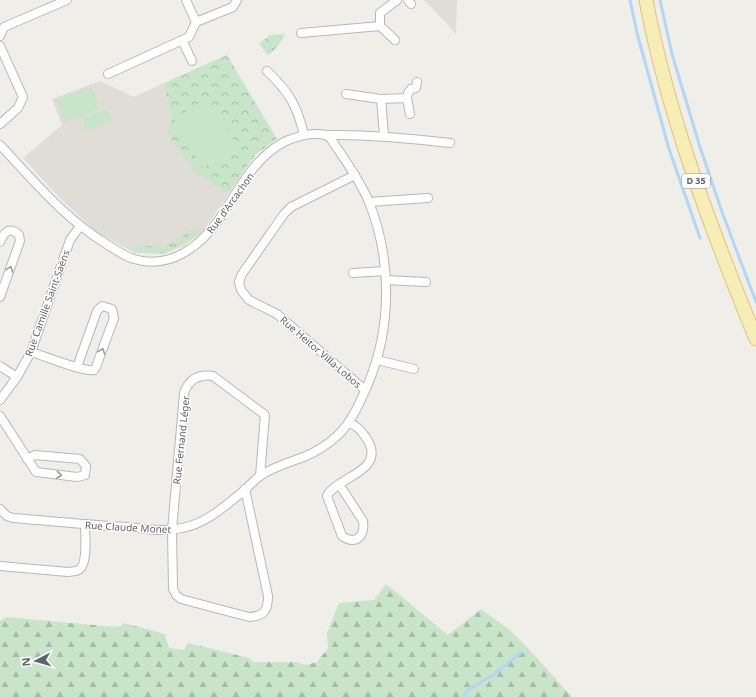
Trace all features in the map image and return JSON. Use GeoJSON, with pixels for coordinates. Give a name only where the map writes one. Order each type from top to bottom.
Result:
{"type":"FeatureCollection","features":[{"type":"Feature","properties":{"kind":"main road","name":"D 35"},"geometry":{"type":"LineString","coordinates":[[646,0],[649,18],[673,108],[690,164],[713,230],[756,339]]}},
{"type":"Feature","properties":{"kind":"street"},"geometry":{"type":"LineString","coordinates":[[0,36],[4,27],[67,0]]}},
{"type":"Feature","properties":{"kind":"street"},"geometry":{"type":"LineString","coordinates":[[186,0],[196,22]]}},
{"type":"Feature","properties":{"kind":"street"},"geometry":{"type":"LineString","coordinates":[[108,74],[189,37],[196,22],[233,7],[237,0]]}},
{"type":"Feature","properties":{"kind":"street"},"geometry":{"type":"LineString","coordinates":[[395,40],[380,26],[380,13],[397,0]]}},
{"type":"Feature","properties":{"kind":"street"},"geometry":{"type":"LineString","coordinates":[[301,33],[380,26]]}},
{"type":"Feature","properties":{"kind":"street"},"geometry":{"type":"LineString","coordinates":[[182,40],[192,61]]}},
{"type":"Feature","properties":{"kind":"street"},"geometry":{"type":"LineString","coordinates":[[0,46],[23,97],[18,108],[0,124]]}},
{"type":"Feature","properties":{"kind":"street"},"geometry":{"type":"LineString","coordinates":[[268,71],[283,86],[293,101],[301,121],[304,135]]}},
{"type":"Feature","properties":{"kind":"street"},"geometry":{"type":"LineString","coordinates":[[410,114],[408,93],[411,89],[416,88],[416,82]]}},
{"type":"Feature","properties":{"kind":"street"},"geometry":{"type":"LineString","coordinates":[[346,94],[382,98],[408,98]]}},
{"type":"Feature","properties":{"kind":"street"},"geometry":{"type":"LineString","coordinates":[[382,98],[384,135]]}},
{"type":"Feature","properties":{"kind":"street","name":"Rue d'Arcachon"},"geometry":{"type":"LineString","coordinates":[[0,145],[61,210],[80,226],[121,253],[136,260],[159,261],[181,256],[200,242],[219,220],[238,190],[265,155],[277,146],[304,135],[384,135],[450,143]]}},
{"type":"Feature","properties":{"kind":"street","name":"Rue Claude Monet"},"geometry":{"type":"LineString","coordinates":[[0,509],[7,516],[14,518],[172,530],[192,526],[204,521],[260,476],[273,469],[307,456],[320,449],[338,435],[349,422],[365,390],[377,360],[385,322],[386,280],[382,250],[369,202],[355,175],[331,139],[326,135]]}},
{"type":"Feature","properties":{"kind":"street","name":"Rue Heitor Villa-Lobos"},"geometry":{"type":"LineString","coordinates":[[355,175],[291,208],[284,214],[242,274],[239,282],[241,290],[250,300],[277,314],[365,390]]}},
{"type":"Feature","properties":{"kind":"street"},"geometry":{"type":"LineString","coordinates":[[369,202],[428,198]]}},
{"type":"Feature","properties":{"kind":"street","name":"Rue Camille Saint-Saëns"},"geometry":{"type":"LineString","coordinates":[[0,400],[17,377],[31,352],[70,240],[80,226]]}},
{"type":"Feature","properties":{"kind":"street"},"geometry":{"type":"LineString","coordinates":[[0,242],[3,235],[7,231],[15,232],[19,235],[20,241],[0,297]]}},
{"type":"Feature","properties":{"kind":"street"},"geometry":{"type":"LineString","coordinates":[[353,274],[385,271]]}},
{"type":"Feature","properties":{"kind":"street"},"geometry":{"type":"LineString","coordinates":[[386,280],[426,282]]}},
{"type":"Feature","properties":{"kind":"street"},"geometry":{"type":"LineString","coordinates":[[31,352],[77,367],[90,371],[94,370],[114,318],[112,309],[102,306],[97,311],[77,367]]}},
{"type":"Feature","properties":{"kind":"street"},"geometry":{"type":"LineString","coordinates":[[377,360],[414,369]]}},
{"type":"Feature","properties":{"kind":"street"},"geometry":{"type":"LineString","coordinates":[[0,366],[17,377]]}},
{"type":"Feature","properties":{"kind":"street","name":"Rue Fernand Léger"},"geometry":{"type":"LineString","coordinates":[[172,530],[184,393],[187,386],[198,376],[213,376],[220,380],[265,415],[260,476]]}},
{"type":"Feature","properties":{"kind":"street"},"geometry":{"type":"LineString","coordinates":[[0,416],[27,459],[36,472],[77,477],[84,475],[86,466],[80,459],[35,455],[27,459]]}},
{"type":"Feature","properties":{"kind":"street"},"geometry":{"type":"LineString","coordinates":[[339,484],[363,521],[363,533],[359,538],[353,540],[347,540],[342,536],[327,496],[331,489],[368,465],[371,457],[369,443],[356,425],[349,422]]}},
{"type":"Feature","properties":{"kind":"street"},"geometry":{"type":"LineString","coordinates":[[172,530],[172,582],[176,595],[181,599],[249,617],[257,617],[264,614],[267,609],[268,596],[245,489]]}},
{"type":"Feature","properties":{"kind":"street"},"geometry":{"type":"LineString","coordinates":[[0,566],[68,572],[80,569],[83,564],[84,557],[85,524]]}},
{"type":"Feature","properties":{"kind":"shaded area"},"geometry":{"type":"Polygon","coordinates":[[[424,0],[457,0],[456,34],[435,11],[424,0]]]}},
{"type":"Feature","properties":{"kind":"shaded area"},"geometry":{"type":"Polygon","coordinates":[[[100,81],[134,97],[164,83],[172,119],[195,173],[228,194],[203,232],[183,246],[164,254],[135,253],[95,231],[58,196],[23,158],[62,125],[52,99],[100,81]]]}},
{"type":"Feature","properties":{"kind":"green space"},"geometry":{"type":"Polygon","coordinates":[[[285,34],[278,46],[268,55],[259,44],[270,35],[285,34]]]}},
{"type":"Feature","properties":{"kind":"green space"},"geometry":{"type":"Polygon","coordinates":[[[227,55],[277,139],[256,154],[228,194],[195,173],[168,134],[172,119],[164,83],[227,55]]]}},
{"type":"Feature","properties":{"kind":"green space"},"geometry":{"type":"Polygon","coordinates":[[[92,87],[100,109],[64,122],[56,100],[92,87]]]}},
{"type":"Feature","properties":{"kind":"green space"},"geometry":{"type":"Polygon","coordinates":[[[207,98],[238,147],[203,168],[174,119],[207,98]]]}},
{"type":"Feature","properties":{"kind":"green space"},"geometry":{"type":"Polygon","coordinates":[[[107,109],[111,122],[87,131],[82,118],[107,109]]]}},
{"type":"Feature","properties":{"kind":"green space"},"geometry":{"type":"Polygon","coordinates":[[[195,228],[200,234],[164,254],[133,251],[136,245],[165,247],[195,228]]]}},
{"type":"Feature","properties":{"kind":"green space"},"geometry":{"type":"Polygon","coordinates":[[[386,584],[448,635],[481,609],[511,631],[572,697],[0,697],[0,621],[6,617],[115,627],[121,626],[124,623],[165,634],[169,648],[184,650],[188,643],[249,658],[253,662],[296,662],[305,665],[317,662],[328,648],[327,633],[339,603],[374,600],[386,584]]]}},
{"type":"Feature","properties":{"kind":"waterway"},"geometry":{"type":"LineString","coordinates":[[630,0],[637,33],[669,149],[700,238]]}},
{"type":"Feature","properties":{"kind":"waterway"},"geometry":{"type":"LineString","coordinates":[[660,0],[672,54],[699,144],[722,212],[756,302]]}},
{"type":"Feature","properties":{"kind":"waterway"},"geometry":{"type":"LineString","coordinates":[[464,697],[467,691],[493,675],[521,653]]}}]}
